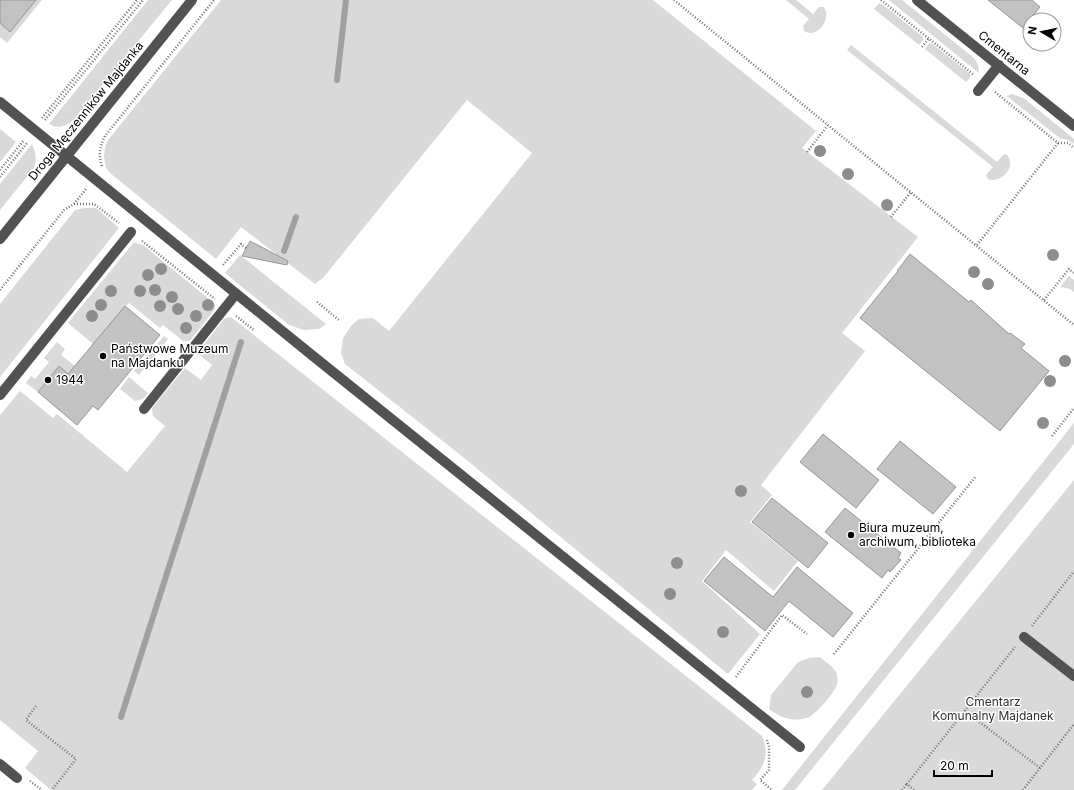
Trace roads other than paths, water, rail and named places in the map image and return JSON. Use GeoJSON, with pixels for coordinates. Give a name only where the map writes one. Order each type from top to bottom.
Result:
{"type":"FeatureCollection","features":[{"type":"Feature","properties":{"kind":"street","name":"Droga Męczenników Majdanka"},"geometry":{"type":"LineString","coordinates":[[0,238],[192,0]]}},
{"type":"Feature","properties":{"kind":"street","name":"Cmentarna"},"geometry":{"type":"LineString","coordinates":[[918,0],[1074,126]]}},
{"type":"Feature","properties":{"kind":"street"},"geometry":{"type":"LineString","coordinates":[[978,91],[998,65]]}},
{"type":"Feature","properties":{"kind":"street"},"geometry":{"type":"LineString","coordinates":[[0,102],[236,294],[800,747]]}},
{"type":"Feature","properties":{"kind":"street"},"geometry":{"type":"LineString","coordinates":[[0,395],[131,232]]}},
{"type":"Feature","properties":{"kind":"street"},"geometry":{"type":"LineString","coordinates":[[144,408],[236,294]]}},
{"type":"Feature","properties":{"kind":"street"},"geometry":{"type":"LineString","coordinates":[[1024,637],[1074,676]]}},
{"type":"Feature","properties":{"kind":"street"},"geometry":{"type":"LineString","coordinates":[[0,764],[16,778]]}},
{"type":"Feature","properties":{"kind":"waterway"},"geometry":{"type":"LineString","coordinates":[[337,80],[346,0]]}},
{"type":"Feature","properties":{"kind":"waterway"},"geometry":{"type":"LineString","coordinates":[[284,251],[296,217]]}},
{"type":"Feature","properties":{"kind":"waterway"},"geometry":{"type":"LineString","coordinates":[[121,717],[241,342]]}},
{"type":"Feature","properties":{"kind":"place","name":"Państwowe Muzeum na Majdanku"},"geometry":{"type":"Point","coordinates":[103,356]}},
{"type":"Feature","properties":{"kind":"place","name":"1944"},"geometry":{"type":"Point","coordinates":[48,380]}},
{"type":"Feature","properties":{"kind":"place","name":"Biura muzeum, archiwum, biblioteka"},"geometry":{"type":"Point","coordinates":[851,535]}},
{"type":"Feature","properties":{"kind":"park label","name":"Cmentarz Komunalny Majdanek"},"geometry":{"type":"Point","coordinates":[993,709]}}]}
